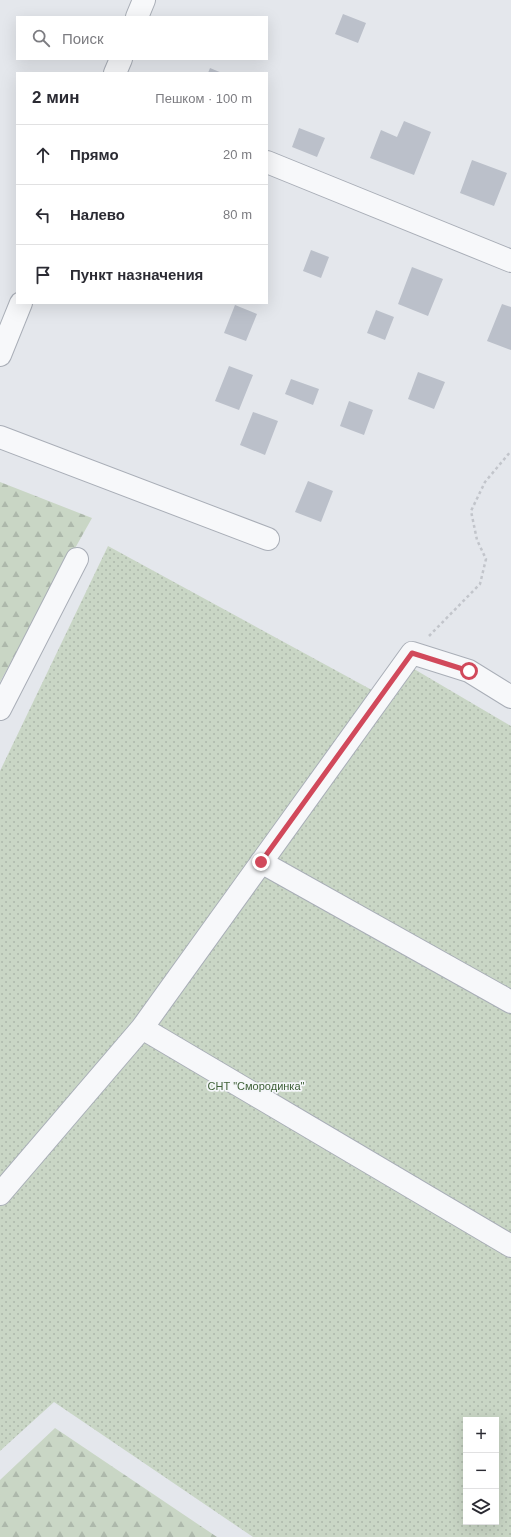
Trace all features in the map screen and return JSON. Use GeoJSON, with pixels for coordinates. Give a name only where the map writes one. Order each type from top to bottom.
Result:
{"type":"FeatureCollection","features":[{"type":"Feature","properties":{"kind":"street"},"geometry":{"type":"LineString","coordinates":[[137,16],[144,0]]}},
{"type":"Feature","properties":{"kind":"street"},"geometry":{"type":"LineString","coordinates":[[115,72],[121,60]]}},
{"type":"Feature","properties":{"kind":"street"},"geometry":{"type":"LineString","coordinates":[[268,162],[511,261]]}},
{"type":"Feature","properties":{"kind":"street"},"geometry":{"type":"LineString","coordinates":[[0,355],[21,304]]}},
{"type":"Feature","properties":{"kind":"street"},"geometry":{"type":"LineString","coordinates":[[0,437],[268,538]]}},
{"type":"Feature","properties":{"kind":"street"},"geometry":{"type":"LineString","coordinates":[[0,709],[77,559]]}},
{"type":"Feature","properties":{"kind":"street"},"geometry":{"type":"LineString","coordinates":[[0,1194],[142,1028],[412,653],[469,671],[511,697]]}},
{"type":"Feature","properties":{"kind":"street"},"geometry":{"type":"LineString","coordinates":[[261,862],[511,1002]]}},
{"type":"Feature","properties":{"kind":"street"},"geometry":{"type":"LineString","coordinates":[[142,1028],[511,1246]]}},
{"type":"Feature","properties":{"kind":"path"},"geometry":{"type":"LineString","coordinates":[[412,653],[480,584],[486,560],[477,540],[471,511],[485,482],[511,451]]}},
{"type":"Feature","properties":{"kind":"green space"},"geometry":{"type":"Polygon","coordinates":[[[0,482],[92,518],[0,682],[0,482]]]}},
{"type":"Feature","properties":{"kind":"green space","name":"СНТ \"Смородинка\""},"geometry":{"type":"Polygon","coordinates":[[[108,546],[392,701],[414,669],[511,726],[511,1537],[253,1537],[54,1402],[0,1451],[0,771],[108,546]]]}},
{"type":"Feature","properties":{"kind":"green space"},"geometry":{"type":"Polygon","coordinates":[[[55,1428],[217,1537],[0,1537],[0,1480],[55,1428]]]}},
{"type":"Feature","properties":{"kind":"building"},"geometry":{"type":"Polygon","coordinates":[[[343,14],[366,23],[358,43],[335,34],[343,14]]]}},
{"type":"Feature","properties":{"kind":"building"},"geometry":{"type":"Polygon","coordinates":[[[210,68],[220,72],[208,72],[210,68]]]}},
{"type":"Feature","properties":{"kind":"building"},"geometry":{"type":"Polygon","coordinates":[[[404,121],[431,132],[414,175],[370,158],[381,130],[397,137],[404,121]]]}},
{"type":"Feature","properties":{"kind":"building"},"geometry":{"type":"Polygon","coordinates":[[[299,128],[325,138],[317,157],[292,147],[299,128]]]}},
{"type":"Feature","properties":{"kind":"building"},"geometry":{"type":"Polygon","coordinates":[[[472,160],[507,173],[494,206],[460,193],[472,160]]]}},
{"type":"Feature","properties":{"kind":"building"},"geometry":{"type":"Polygon","coordinates":[[[311,250],[329,257],[321,278],[303,271],[311,250]]]}},
{"type":"Feature","properties":{"kind":"building"},"geometry":{"type":"Polygon","coordinates":[[[412,267],[443,279],[428,316],[398,304],[412,267]]]}},
{"type":"Feature","properties":{"kind":"building"},"geometry":{"type":"Polygon","coordinates":[[[502,304],[511,307],[511,350],[487,341],[502,304]]]}},
{"type":"Feature","properties":{"kind":"building"},"geometry":{"type":"Polygon","coordinates":[[[235,305],[257,314],[246,341],[224,333],[235,305]]]}},
{"type":"Feature","properties":{"kind":"building"},"geometry":{"type":"Polygon","coordinates":[[[376,310],[394,317],[385,340],[367,333],[376,310]]]}},
{"type":"Feature","properties":{"kind":"building"},"geometry":{"type":"Polygon","coordinates":[[[229,366],[253,375],[239,410],[215,401],[229,366]]]}},
{"type":"Feature","properties":{"kind":"building"},"geometry":{"type":"Polygon","coordinates":[[[418,372],[445,382],[434,409],[408,399],[418,372]]]}},
{"type":"Feature","properties":{"kind":"building"},"geometry":{"type":"Polygon","coordinates":[[[291,379],[319,389],[313,405],[285,394],[291,379]]]}},
{"type":"Feature","properties":{"kind":"building"},"geometry":{"type":"Polygon","coordinates":[[[349,401],[373,410],[364,435],[340,426],[349,401]]]}},
{"type":"Feature","properties":{"kind":"building"},"geometry":{"type":"Polygon","coordinates":[[[253,412],[278,421],[265,455],[240,445],[253,412]]]}},
{"type":"Feature","properties":{"kind":"building"},"geometry":{"type":"Polygon","coordinates":[[[308,481],[333,491],[321,522],[295,512],[308,481]]]}},
{"type":"Feature","properties":{"kind":"route"},"geometry":{"type":"LineString","coordinates":[[261,862],[412,653],[469,671]]}}]}
